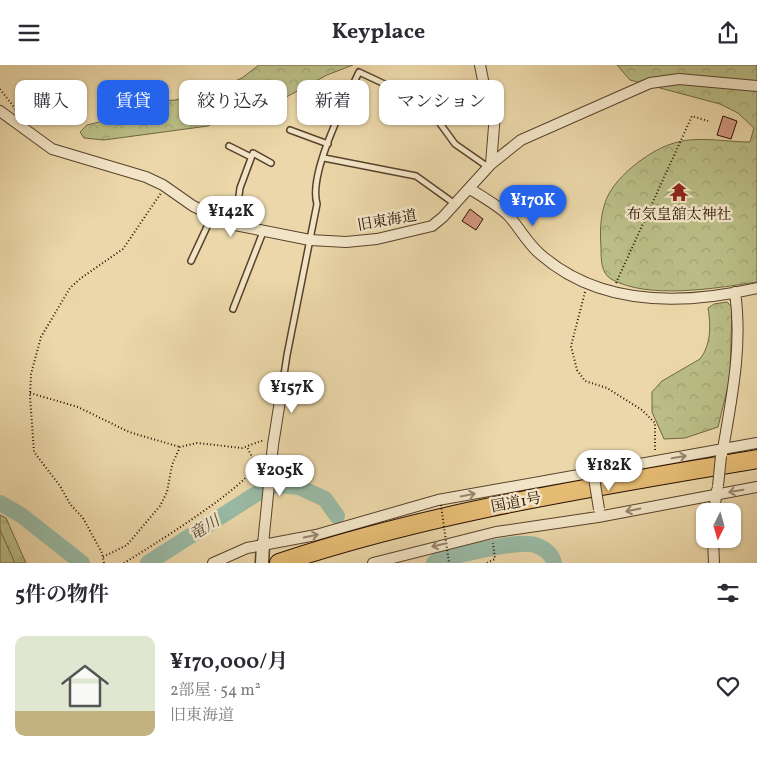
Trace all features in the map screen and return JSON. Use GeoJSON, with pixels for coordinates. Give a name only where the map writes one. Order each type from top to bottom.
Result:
{"type":"FeatureCollection","features":[{"type":"Feature","properties":{"kind":"highway","name":"国道1号"},"geometry":{"type":"LineString","coordinates":[[268,562],[433,518],[757,459]]}},
{"type":"Feature","properties":{"kind":"highway","name":"国道1号"},"geometry":{"type":"LineString","coordinates":[[316,563],[388,542],[466,523],[757,471]]}},
{"type":"Feature","properties":{"kind":"street"},"geometry":{"type":"LineString","coordinates":[[480,65],[485,90],[495,114],[490,166]]}},
{"type":"Feature","properties":{"kind":"street","name":"旧東海道"},"geometry":{"type":"LineString","coordinates":[[0,111],[52,149],[146,177],[212,216],[235,226],[310,240],[346,242],[377,239],[418,231],[436,224],[490,166],[521,139],[650,83],[680,79],[757,86]]}},
{"type":"Feature","properties":{"kind":"street"},"geometry":{"type":"LineString","coordinates":[[470,189],[507,215],[538,252],[555,267],[584,284],[612,292],[674,300],[699,299],[757,288]]}},
{"type":"Feature","properties":{"kind":"street"},"geometry":{"type":"LineString","coordinates":[[715,503],[734,386],[740,322],[735,292]]}},
{"type":"Feature","properties":{"kind":"street"},"geometry":{"type":"LineString","coordinates":[[268,562],[263,544],[269,478],[282,388]]}},
{"type":"Feature","properties":{"kind":"street"},"geometry":{"type":"LineString","coordinates":[[213,563],[233,553],[263,544],[316,535],[438,500],[593,475],[658,460],[722,453],[757,443]]}},
{"type":"Feature","properties":{"kind":"street"},"geometry":{"type":"LineString","coordinates":[[593,475],[598,513]]}},
{"type":"Feature","properties":{"kind":"street"},"geometry":{"type":"LineString","coordinates":[[373,563],[438,545],[496,532],[717,491],[757,487]]}},
{"type":"Feature","properties":{"kind":"street"},"geometry":{"type":"LineString","coordinates":[[713,548],[714,563]]}},
{"type":"Feature","properties":{"kind":"lane"},"geometry":{"type":"LineString","coordinates":[[282,388],[317,205],[315,197],[318,175],[333,128],[359,72],[425,103],[455,144],[490,166]]}},
{"type":"Feature","properties":{"kind":"lane"},"geometry":{"type":"LineString","coordinates":[[290,129],[328,145]]}},
{"type":"Feature","properties":{"kind":"lane"},"geometry":{"type":"LineString","coordinates":[[229,146],[251,157]]}},
{"type":"Feature","properties":{"kind":"lane"},"geometry":{"type":"LineString","coordinates":[[235,226],[240,188],[252,153],[271,163]]}},
{"type":"Feature","properties":{"kind":"lane"},"geometry":{"type":"LineString","coordinates":[[324,158],[390,169],[416,177],[456,204]]}},
{"type":"Feature","properties":{"kind":"lane"},"geometry":{"type":"LineString","coordinates":[[191,261],[212,216]]}},
{"type":"Feature","properties":{"kind":"lane"},"geometry":{"type":"LineString","coordinates":[[234,309],[263,232]]}},
{"type":"Feature","properties":{"kind":"path"},"geometry":{"type":"LineString","coordinates":[[0,89],[15,108]]}},
{"type":"Feature","properties":{"kind":"path"},"geometry":{"type":"LineString","coordinates":[[612,292],[692,116],[708,121]]}},
{"type":"Feature","properties":{"kind":"path"},"geometry":{"type":"LineString","coordinates":[[104,563],[103,557],[83,518],[70,504],[60,486],[34,452],[30,393],[34,359],[41,337],[70,288],[125,246],[165,187]]}},
{"type":"Feature","properties":{"kind":"path"},"geometry":{"type":"LineString","coordinates":[[584,284],[586,289],[570,346],[577,370],[585,381],[607,388],[642,410],[655,423],[654,449],[658,460]]}},
{"type":"Feature","properties":{"kind":"path"},"geometry":{"type":"LineString","coordinates":[[30,393],[78,407],[129,432],[180,447],[197,443],[247,447],[275,437]]}},
{"type":"Feature","properties":{"kind":"path"},"geometry":{"type":"LineString","coordinates":[[103,557],[127,545],[160,506],[167,492],[172,465],[180,447]]}},
{"type":"Feature","properties":{"kind":"path"},"geometry":{"type":"LineString","coordinates":[[124,563],[194,518],[251,474],[255,463],[247,447]]}},
{"type":"Feature","properties":{"kind":"path"},"geometry":{"type":"LineString","coordinates":[[441,505],[449,563]]}},
{"type":"Feature","properties":{"kind":"path"},"geometry":{"type":"LineString","coordinates":[[487,563],[495,559],[492,539]]}},
{"type":"Feature","properties":{"kind":"green space"},"geometry":{"type":"Polygon","coordinates":[[[259,65],[353,65],[318,80],[297,80],[297,91],[287,97],[287,80],[238,80],[259,65]]]}},
{"type":"Feature","properties":{"kind":"green space","name":"布気皇舘太神社"},"geometry":{"type":"Polygon","coordinates":[[[617,65],[757,65],[757,282],[683,291],[663,291],[626,285],[611,279],[605,273],[601,257],[602,214],[609,194],[632,167],[652,153],[681,141],[700,139],[750,142],[754,128],[738,113],[720,104],[630,80],[617,65]]]}},
{"type":"Feature","properties":{"kind":"green space"},"geometry":{"type":"Polygon","coordinates":[[[179,99],[179,125],[210,125],[104,140],[84,138],[80,132],[87,125],[97,122],[97,125],[169,125],[169,100],[179,99]]]}},
{"type":"Feature","properties":{"kind":"green space"},"geometry":{"type":"Polygon","coordinates":[[[727,302],[732,307],[730,378],[718,427],[685,438],[664,439],[652,412],[652,392],[662,381],[700,359],[706,348],[709,335],[710,321],[708,308],[714,304],[727,302]]]}},
{"type":"Feature","properties":{"kind":"green space"},"geometry":{"type":"Polygon","coordinates":[[[0,515],[6,518],[26,563],[0,563],[0,515]]]}},
{"type":"Feature","properties":{"kind":"green space"},"geometry":{"type":"Polygon","coordinates":[[[0,530],[15,563],[0,563],[0,530]]]}},
{"type":"Feature","properties":{"kind":"building"},"geometry":{"type":"Polygon","coordinates":[[[723,116],[737,121],[731,139],[717,135],[723,116]]]}},
{"type":"Feature","properties":{"kind":"building"},"geometry":{"type":"Polygon","coordinates":[[[470,209],[483,219],[476,230],[462,221],[470,209]]]}},
{"type":"Feature","properties":{"kind":"waterway","name":"竜川"},"geometry":{"type":"LineString","coordinates":[[148,563],[256,494],[277,485],[299,487],[325,499],[337,516]]}},
{"type":"Feature","properties":{"kind":"waterway","name":"竜川"},"geometry":{"type":"LineString","coordinates":[[0,503],[21,515],[82,563]]}},
{"type":"Feature","properties":{"kind":"waterway","name":"竜川"},"geometry":{"type":"LineString","coordinates":[[434,563],[438,560],[515,544],[535,545],[549,554],[554,563]]}},
{"type":"Feature","properties":{"kind":"place","name":"布気皇舘太神社"},"geometry":{"type":"Point","coordinates":[679,192]}}]}
